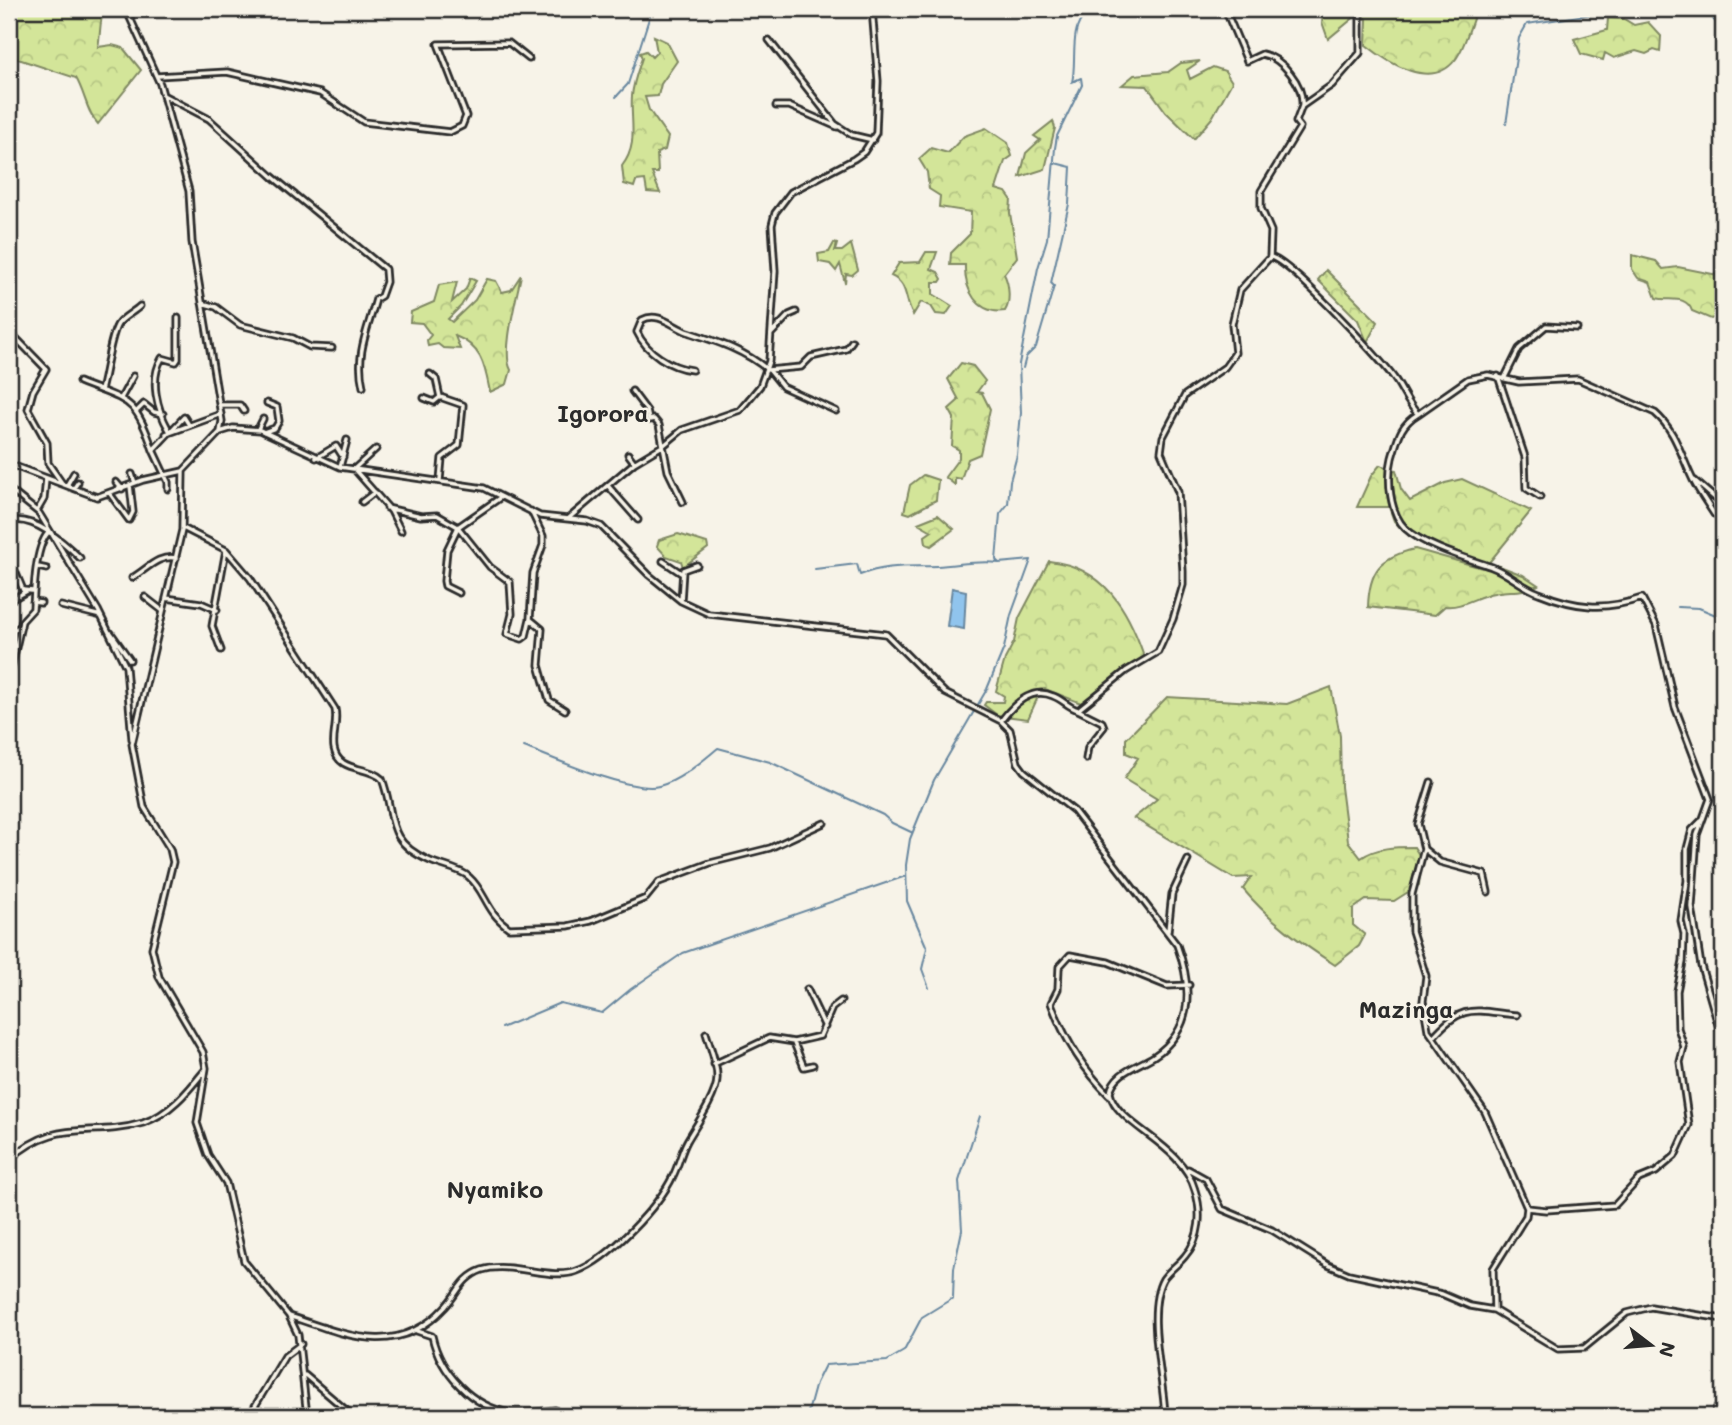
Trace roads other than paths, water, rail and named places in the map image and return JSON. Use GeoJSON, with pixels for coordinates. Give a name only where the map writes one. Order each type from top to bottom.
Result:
{"type":"FeatureCollection","features":[{"type":"Feature","properties":{"kind":"street"},"geometry":{"type":"LineString","coordinates":[[126,9],[157,76],[189,191],[192,242],[221,414],[220,432]]}},
{"type":"Feature","properties":{"kind":"street"},"geometry":{"type":"LineString","coordinates":[[569,518],[609,487],[634,463],[662,447],[682,430],[740,410],[753,397],[768,370],[775,271],[772,225],[775,213],[791,192],[854,159],[873,140],[879,117],[872,9]]}},
{"type":"Feature","properties":{"kind":"street"},"geometry":{"type":"LineString","coordinates":[[1077,710],[1126,671],[1158,652],[1173,619],[1183,585],[1183,571],[1178,492],[1161,452],[1163,437],[1185,395],[1225,367],[1235,353],[1233,324],[1240,289],[1270,257],[1271,231],[1261,208],[1261,191],[1300,127],[1296,122],[1302,106],[1301,89],[1282,62],[1262,54],[1247,61],[1225,9]]}},
{"type":"Feature","properties":{"kind":"street"},"geometry":{"type":"LineString","coordinates":[[1302,106],[1332,85],[1360,53],[1360,9]]}},
{"type":"Feature","properties":{"kind":"street"},"geometry":{"type":"LineString","coordinates":[[769,40],[839,128]]}},
{"type":"Feature","properties":{"kind":"street"},"geometry":{"type":"LineString","coordinates":[[157,76],[211,71],[237,74],[320,93],[364,122],[450,132],[462,126],[466,116],[438,44],[509,43],[529,60]]}},
{"type":"Feature","properties":{"kind":"street"},"geometry":{"type":"LineString","coordinates":[[163,95],[209,119],[273,177],[385,269],[386,282],[381,296],[376,299],[362,344],[359,367],[363,387]]}},
{"type":"Feature","properties":{"kind":"street"},"geometry":{"type":"LineString","coordinates":[[776,106],[789,106],[873,140]]}},
{"type":"Feature","properties":{"kind":"street"},"geometry":{"type":"LineString","coordinates":[[1270,257],[1284,262],[1334,312],[1395,379],[1418,414]]}},
{"type":"Feature","properties":{"kind":"street"},"geometry":{"type":"LineString","coordinates":[[202,303],[216,307],[240,325],[293,338],[310,347],[332,348]]}},
{"type":"Feature","properties":{"kind":"street"},"geometry":{"type":"LineString","coordinates":[[101,390],[110,361],[112,338],[118,323],[140,306]]}},
{"type":"Feature","properties":{"kind":"street"},"geometry":{"type":"LineString","coordinates":[[770,336],[789,315],[796,312]]}},
{"type":"Feature","properties":{"kind":"street"},"geometry":{"type":"LineString","coordinates":[[167,432],[155,391],[154,375],[162,358],[176,362],[178,359],[178,318]]}},
{"type":"Feature","properties":{"kind":"street"},"geometry":{"type":"LineString","coordinates":[[692,370],[681,369],[647,347],[637,332],[642,320],[656,318],[670,322],[686,331],[741,350],[768,370],[783,387],[836,411]]}},
{"type":"Feature","properties":{"kind":"street"},"geometry":{"type":"LineString","coordinates":[[1505,377],[1519,349],[1546,326],[1577,328]]}},
{"type":"Feature","properties":{"kind":"street"},"geometry":{"type":"LineString","coordinates":[[12,334],[46,369],[33,391],[28,409],[47,443],[48,463],[65,485]]}},
{"type":"Feature","properties":{"kind":"street"},"geometry":{"type":"LineString","coordinates":[[768,370],[801,367],[811,357],[846,349],[852,341]]}},
{"type":"Feature","properties":{"kind":"street"},"geometry":{"type":"LineString","coordinates":[[430,374],[436,379],[440,397]]}},
{"type":"Feature","properties":{"kind":"street"},"geometry":{"type":"LineString","coordinates":[[1719,1028],[1700,966],[1692,907],[1697,835],[1710,799],[1675,707],[1656,625],[1648,604],[1642,598],[1606,608],[1587,607],[1538,593],[1492,568],[1456,557],[1405,528],[1397,514],[1388,474],[1400,430],[1468,379],[1482,375],[1505,377],[1519,382],[1578,379],[1655,413],[1671,430],[1692,478],[1714,514],[1723,517]]}},
{"type":"Feature","properties":{"kind":"street"},"geometry":{"type":"LineString","coordinates":[[121,398],[133,376]]}},
{"type":"Feature","properties":{"kind":"street"},"geometry":{"type":"LineString","coordinates":[[1498,376],[1525,457],[1526,488],[1540,497]]}},
{"type":"Feature","properties":{"kind":"street"},"geometry":{"type":"LineString","coordinates":[[79,382],[121,398],[138,410],[165,474],[168,489]]}},
{"type":"Feature","properties":{"kind":"street"},"geometry":{"type":"LineString","coordinates":[[632,391],[647,411],[649,420],[654,419],[659,425],[668,471],[683,502]]}},
{"type":"Feature","properties":{"kind":"street"},"geometry":{"type":"LineString","coordinates":[[424,398],[434,402],[440,397]]}},
{"type":"Feature","properties":{"kind":"street"},"geometry":{"type":"LineString","coordinates":[[440,397],[463,405],[459,445],[442,457],[440,480]]}},
{"type":"Feature","properties":{"kind":"street"},"geometry":{"type":"LineString","coordinates":[[264,432],[275,428],[279,421],[277,407],[267,403]]}},
{"type":"Feature","properties":{"kind":"street"},"geometry":{"type":"LineString","coordinates":[[138,410],[144,404],[154,412],[163,414]]}},
{"type":"Feature","properties":{"kind":"street"},"geometry":{"type":"LineString","coordinates":[[219,405],[240,405],[244,411]]}},
{"type":"Feature","properties":{"kind":"street"},"geometry":{"type":"LineString","coordinates":[[167,432],[221,414]]}},
{"type":"Feature","properties":{"kind":"street"},"geometry":{"type":"LineString","coordinates":[[153,450],[167,432],[185,417],[189,425]]}},
{"type":"Feature","properties":{"kind":"street"},"geometry":{"type":"LineString","coordinates":[[258,429],[263,419]]}},
{"type":"Feature","properties":{"kind":"street"},"geometry":{"type":"LineString","coordinates":[[222,421],[230,429]]}},
{"type":"Feature","properties":{"kind":"street"},"geometry":{"type":"LineString","coordinates":[[9,464],[97,497],[165,474],[183,471],[220,432],[230,429],[258,429],[340,467],[484,488],[540,516],[569,518],[601,526],[649,575],[681,601],[709,614],[886,634],[919,671],[956,698],[1002,721],[1010,730],[1018,763],[1024,771],[1073,811],[1177,945],[1189,985],[1190,1000],[1186,1017],[1170,1043],[1156,1055],[1119,1076],[1111,1087],[1110,1096]]}},
{"type":"Feature","properties":{"kind":"street"},"geometry":{"type":"LineString","coordinates":[[340,467],[347,440]]}},
{"type":"Feature","properties":{"kind":"street"},"geometry":{"type":"LineString","coordinates":[[316,458],[336,446],[343,457]]}},
{"type":"Feature","properties":{"kind":"street"},"geometry":{"type":"LineString","coordinates":[[354,469],[376,449]]}},
{"type":"Feature","properties":{"kind":"street"},"geometry":{"type":"LineString","coordinates":[[628,454],[634,463]]}},
{"type":"Feature","properties":{"kind":"street"},"geometry":{"type":"LineString","coordinates":[[354,469],[375,492],[401,531]]}},
{"type":"Feature","properties":{"kind":"street"},"geometry":{"type":"LineString","coordinates":[[132,744],[182,528],[183,471]]}},
{"type":"Feature","properties":{"kind":"street"},"geometry":{"type":"LineString","coordinates":[[65,485],[74,474]]}},
{"type":"Feature","properties":{"kind":"street"},"geometry":{"type":"LineString","coordinates":[[110,494],[129,520],[133,512],[132,474]]}},
{"type":"Feature","properties":{"kind":"street"},"geometry":{"type":"LineString","coordinates":[[1692,478],[1717,500]]}},
{"type":"Feature","properties":{"kind":"street"},"geometry":{"type":"LineString","coordinates":[[37,511],[44,499],[46,479]]}},
{"type":"Feature","properties":{"kind":"street"},"geometry":{"type":"LineString","coordinates":[[74,488],[78,482]]}},
{"type":"Feature","properties":{"kind":"street"},"geometry":{"type":"LineString","coordinates":[[116,482],[122,489]]}},
{"type":"Feature","properties":{"kind":"street"},"geometry":{"type":"LineString","coordinates":[[609,487],[638,520]]}},
{"type":"Feature","properties":{"kind":"street"},"geometry":{"type":"LineString","coordinates":[[9,489],[37,511],[101,616],[125,667],[132,744],[144,807],[170,849],[173,862],[152,948],[159,977],[193,1030],[203,1052],[206,1068],[197,1123],[208,1155],[226,1183],[244,1261],[289,1316],[301,1344],[307,1416]]}},
{"type":"Feature","properties":{"kind":"street"},"geometry":{"type":"LineString","coordinates":[[362,502],[375,492]]}},
{"type":"Feature","properties":{"kind":"street"},"geometry":{"type":"LineString","coordinates":[[460,593],[445,586],[447,550],[458,527],[502,496]]}},
{"type":"Feature","properties":{"kind":"street"},"geometry":{"type":"LineString","coordinates":[[387,508],[421,516],[437,515],[458,527],[490,566],[510,582],[512,614],[507,635],[522,639],[526,636],[530,619],[531,583],[543,545],[543,536],[529,509]]}},
{"type":"Feature","properties":{"kind":"street"},"geometry":{"type":"LineString","coordinates":[[9,522],[17,519],[50,531],[80,558]]}},
{"type":"Feature","properties":{"kind":"street"},"geometry":{"type":"LineString","coordinates":[[182,528],[199,533],[226,550],[250,579],[335,709],[337,720],[334,747],[339,760],[348,766],[373,771],[382,779],[390,820],[406,845],[426,859],[468,875],[491,913],[509,928],[568,926],[591,921],[646,898],[659,882],[710,863],[770,848],[824,823]]}},
{"type":"Feature","properties":{"kind":"street"},"geometry":{"type":"LineString","coordinates":[[9,678],[21,626],[33,609],[31,591],[45,535],[50,531]]}},
{"type":"Feature","properties":{"kind":"street"},"geometry":{"type":"LineString","coordinates":[[220,650],[212,626],[217,611],[226,550]]}},
{"type":"Feature","properties":{"kind":"street"},"geometry":{"type":"LineString","coordinates":[[132,578],[149,564],[166,556],[176,558]]}},
{"type":"Feature","properties":{"kind":"street"},"geometry":{"type":"LineString","coordinates":[[10,559],[23,590],[31,591]]}},
{"type":"Feature","properties":{"kind":"street"},"geometry":{"type":"LineString","coordinates":[[663,561],[682,575]]}},
{"type":"Feature","properties":{"kind":"street"},"geometry":{"type":"LineString","coordinates":[[681,601],[683,570],[697,565]]}},
{"type":"Feature","properties":{"kind":"street"},"geometry":{"type":"LineString","coordinates":[[38,567],[47,569]]}},
{"type":"Feature","properties":{"kind":"street"},"geometry":{"type":"LineString","coordinates":[[9,601],[31,591]]}},
{"type":"Feature","properties":{"kind":"street"},"geometry":{"type":"LineString","coordinates":[[145,597],[163,611]]}},
{"type":"Feature","properties":{"kind":"street"},"geometry":{"type":"LineString","coordinates":[[166,598],[201,603],[217,611]]}},
{"type":"Feature","properties":{"kind":"street"},"geometry":{"type":"LineString","coordinates":[[33,602],[41,603]]}},
{"type":"Feature","properties":{"kind":"street"},"geometry":{"type":"LineString","coordinates":[[61,606],[101,616]]}},
{"type":"Feature","properties":{"kind":"street"},"geometry":{"type":"LineString","coordinates":[[530,619],[542,629],[539,647],[540,679],[549,701],[565,710]]}},
{"type":"Feature","properties":{"kind":"street"},"geometry":{"type":"LineString","coordinates":[[9,633],[21,626]]}},
{"type":"Feature","properties":{"kind":"street"},"geometry":{"type":"LineString","coordinates":[[107,629],[130,660]]}},
{"type":"Feature","properties":{"kind":"street"},"geometry":{"type":"LineString","coordinates":[[1002,721],[1013,704],[1038,694],[1051,695],[1102,722],[1104,727],[1088,747],[1086,759]]}},
{"type":"Feature","properties":{"kind":"street"},"geometry":{"type":"LineString","coordinates":[[1431,782],[1418,824],[1424,849],[1412,894],[1413,944],[1426,976],[1423,1001],[1428,1030],[1485,1112],[1527,1208],[1526,1216],[1493,1269],[1494,1310]]}},
{"type":"Feature","properties":{"kind":"street"},"geometry":{"type":"LineString","coordinates":[[1527,1208],[1546,1210],[1615,1205],[1639,1179],[1656,1172],[1675,1156],[1683,1142],[1689,1125],[1680,1062],[1684,1047],[1678,1028],[1677,991],[1684,934],[1681,911],[1687,881],[1687,849],[1692,830],[1704,817]]}},
{"type":"Feature","properties":{"kind":"street"},"geometry":{"type":"LineString","coordinates":[[1424,849],[1440,862],[1484,874],[1488,892]]}},
{"type":"Feature","properties":{"kind":"street"},"geometry":{"type":"LineString","coordinates":[[1168,933],[1172,894],[1188,860]]}},
{"type":"Feature","properties":{"kind":"street"},"geometry":{"type":"LineString","coordinates":[[1189,985],[1167,986],[1108,961],[1070,956],[1059,967],[1058,989],[1051,1003],[1075,1053],[1120,1111],[1175,1155],[1187,1168],[1206,1179],[1222,1209],[1272,1230],[1328,1265],[1371,1279],[1442,1294],[1470,1306],[1494,1310],[1547,1344],[1568,1350],[1584,1348],[1627,1313],[1651,1307],[1723,1319]]}},
{"type":"Feature","properties":{"kind":"street"},"geometry":{"type":"LineString","coordinates":[[807,989],[825,1027]]}},
{"type":"Feature","properties":{"kind":"street"},"geometry":{"type":"LineString","coordinates":[[714,1064],[769,1038],[794,1042],[820,1035],[832,1008],[841,1001]]}},
{"type":"Feature","properties":{"kind":"street"},"geometry":{"type":"LineString","coordinates":[[1433,1037],[1447,1021],[1464,1011],[1517,1015]]}},
{"type":"Feature","properties":{"kind":"street"},"geometry":{"type":"LineString","coordinates":[[289,1316],[359,1338],[388,1339],[417,1331],[447,1306],[464,1280],[473,1274],[504,1268],[569,1273],[610,1252],[673,1176],[685,1145],[717,1084],[706,1033]]}},
{"type":"Feature","properties":{"kind":"street"},"geometry":{"type":"LineString","coordinates":[[794,1042],[804,1067],[813,1065]]}},
{"type":"Feature","properties":{"kind":"street"},"geometry":{"type":"LineString","coordinates":[[9,1160],[36,1139],[56,1131],[143,1122],[172,1106],[206,1068]]}},
{"type":"Feature","properties":{"kind":"street"},"geometry":{"type":"LineString","coordinates":[[1165,1416],[1157,1317],[1159,1293],[1163,1280],[1195,1242],[1198,1228],[1196,1191],[1187,1168]]}},
{"type":"Feature","properties":{"kind":"street"},"geometry":{"type":"LineString","coordinates":[[417,1331],[432,1336],[437,1358],[450,1378],[489,1405],[510,1413],[555,1410]]}},
{"type":"Feature","properties":{"kind":"street"},"geometry":{"type":"LineString","coordinates":[[249,1416],[285,1356],[301,1344]]}},
{"type":"Feature","properties":{"kind":"street"},"geometry":{"type":"LineString","coordinates":[[305,1375],[353,1416]]}},
{"type":"Feature","properties":{"kind":"street"},"geometry":{"type":"LineString","coordinates":[[1713,1416],[1723,1395]]}},
{"type":"Feature","properties":{"kind":"water"},"geometry":{"type":"Polygon","coordinates":[[[952,588],[966,591],[964,629],[947,626],[952,588]]]}},
{"type":"Feature","properties":{"kind":"waterway"},"geometry":{"type":"LineString","coordinates":[[616,97],[628,84],[652,9]]}},
{"type":"Feature","properties":{"kind":"waterway"},"geometry":{"type":"LineString","coordinates":[[929,988],[922,969],[927,948],[907,901],[906,865],[910,839],[934,780],[987,689],[1004,648],[1011,615],[1031,560],[999,563],[996,560],[1000,514],[1008,504],[1010,481],[1017,455],[1021,413],[1019,364],[1038,268],[1047,239],[1057,136],[1082,85],[1081,78],[1072,82],[1075,37],[1085,16],[1082,9]]}},
{"type":"Feature","properties":{"kind":"waterway"},"geometry":{"type":"LineString","coordinates":[[1506,124],[1519,38],[1527,24],[1625,9]]}},
{"type":"Feature","properties":{"kind":"waterway"},"geometry":{"type":"LineString","coordinates":[[1705,9],[1723,31]]}},
{"type":"Feature","properties":{"kind":"waterway"},"geometry":{"type":"LineString","coordinates":[[1023,368],[1026,357],[1036,347],[1054,286],[1051,283],[1069,204],[1071,167],[1055,163]]}},
{"type":"Feature","properties":{"kind":"waterway"},"geometry":{"type":"LineString","coordinates":[[815,569],[857,564],[860,575],[898,567],[999,563]]}},
{"type":"Feature","properties":{"kind":"waterway"},"geometry":{"type":"LineString","coordinates":[[1678,607],[1699,608],[1723,618]]}},
{"type":"Feature","properties":{"kind":"waterway"},"geometry":{"type":"LineString","coordinates":[[524,747],[612,780],[646,787],[675,780],[718,748],[770,762],[883,815],[892,823],[911,832]]}},
{"type":"Feature","properties":{"kind":"waterway"},"geometry":{"type":"LineString","coordinates":[[501,1028],[560,1003],[602,1013],[683,953],[906,876]]}},
{"type":"Feature","properties":{"kind":"waterway"},"geometry":{"type":"LineString","coordinates":[[807,1416],[816,1383],[825,1365],[887,1361],[904,1351],[922,1317],[953,1298],[954,1268],[962,1230],[959,1181],[980,1116]]}},
{"type":"Feature","properties":{"kind":"district","name":"Igorora"},"geometry":{"type":"Point","coordinates":[603,414]}},
{"type":"Feature","properties":{"kind":"district","name":"Mazinga"},"geometry":{"type":"Point","coordinates":[1406,1010]}},
{"type":"Feature","properties":{"kind":"district","name":"Nyamiko"},"geometry":{"type":"Point","coordinates":[495,1190]}}]}
